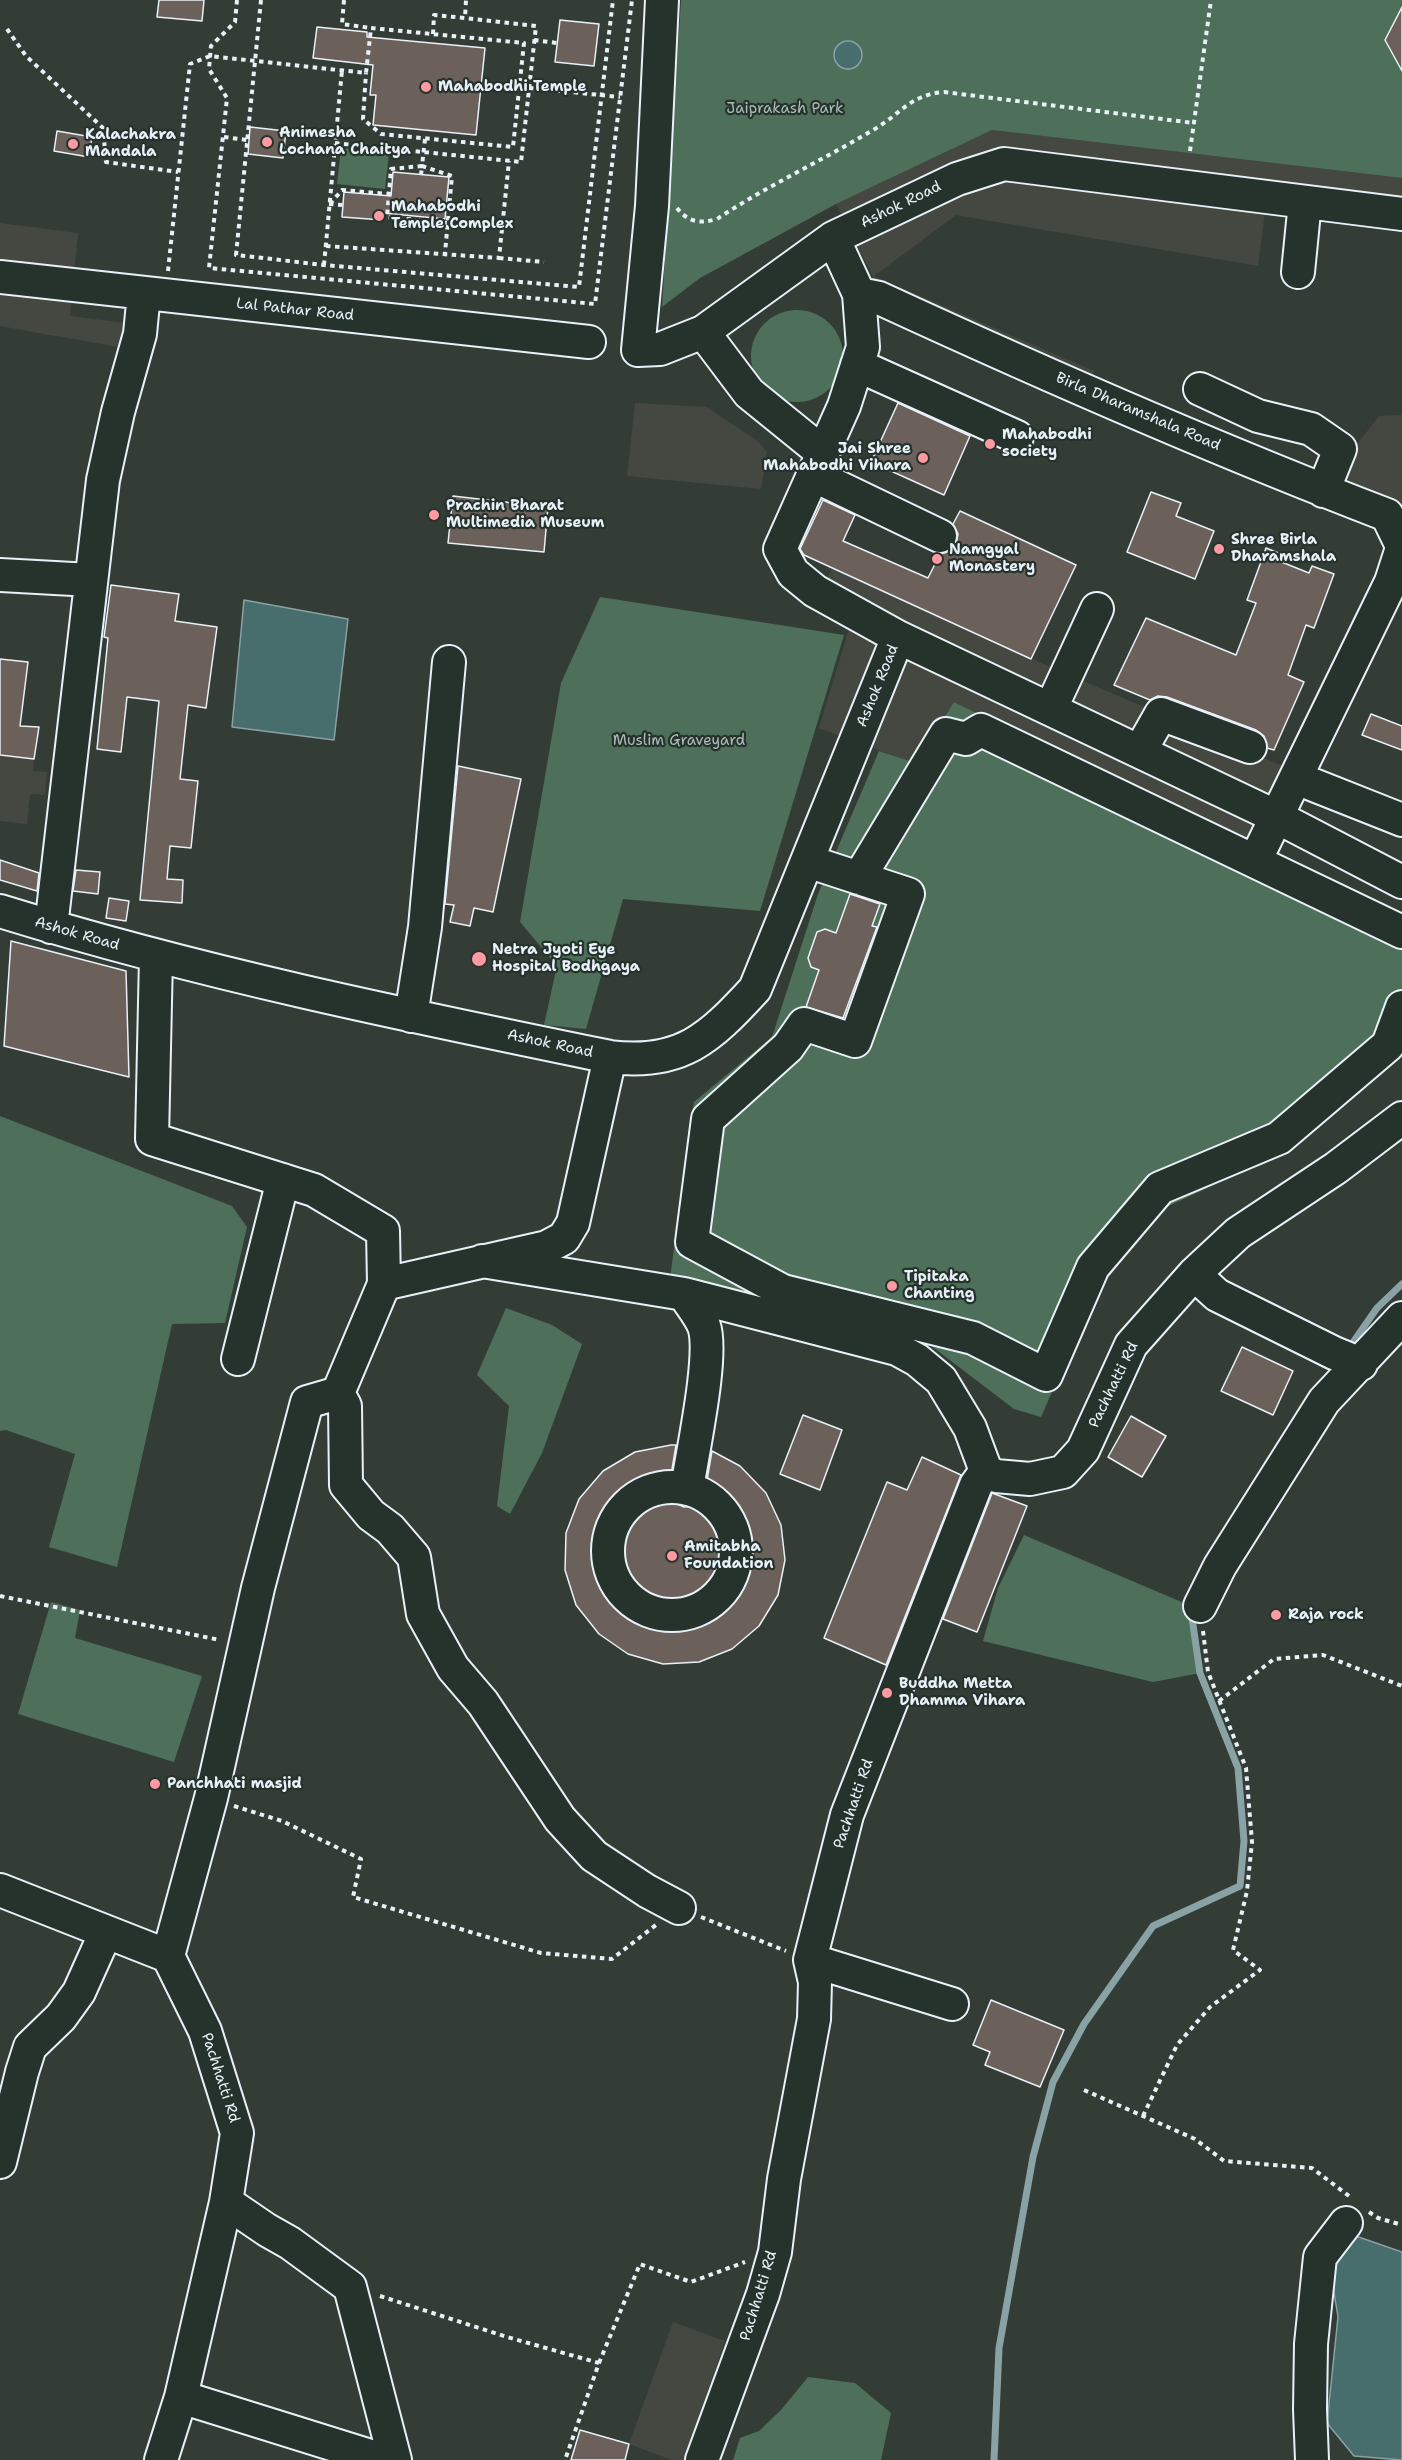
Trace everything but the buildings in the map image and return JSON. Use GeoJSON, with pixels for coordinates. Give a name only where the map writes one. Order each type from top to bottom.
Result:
{"type":"FeatureCollection","features":[{"type":"Feature","properties":{"kind":"street"},"geometry":{"type":"LineString","coordinates":[[662,0],[652,206],[638,350],[660,349],[703,332],[833,238]]}},
{"type":"Feature","properties":{"kind":"street","name":"Ashok Road"},"geometry":{"type":"LineString","coordinates":[[0,911],[156,957],[411,1016],[610,1057],[628,1059],[658,1057],[695,1045],[723,1024],[755,989],[898,637],[815,591],[793,573],[780,549],[843,406],[863,347],[859,294],[833,238],[957,178],[1004,164],[1402,214]]}},
{"type":"Feature","properties":{"kind":"street"},"geometry":{"type":"LineString","coordinates":[[1298,272],[1305,202]]}},
{"type":"Feature","properties":{"kind":"street","name":"Lal Pathar Road"},"geometry":{"type":"LineString","coordinates":[[0,277],[589,342]]}},
{"type":"Feature","properties":{"kind":"street"},"geometry":{"type":"LineString","coordinates":[[51,927],[103,480],[118,412],[140,334],[155,294]]}},
{"type":"Feature","properties":{"kind":"street","name":"Birla Dharamshala Road"},"geometry":{"type":"LineString","coordinates":[[859,294],[879,298],[995,351],[1387,515],[1401,558],[1255,861]]}},
{"type":"Feature","properties":{"kind":"street"},"geometry":{"type":"LineString","coordinates":[[703,332],[749,393],[818,464],[940,536]]}},
{"type":"Feature","properties":{"kind":"street"},"geometry":{"type":"LineString","coordinates":[[857,365],[1017,437]]}},
{"type":"Feature","properties":{"kind":"street"},"geometry":{"type":"LineString","coordinates":[[1200,389],[1258,416],[1311,429],[1340,449],[1323,490]]}},
{"type":"Feature","properties":{"kind":"street"},"geometry":{"type":"LineString","coordinates":[[0,575],[91,580]]}},
{"type":"Feature","properties":{"kind":"street"},"geometry":{"type":"LineString","coordinates":[[1051,708],[1097,609]]}},
{"type":"Feature","properties":{"kind":"street"},"geometry":{"type":"LineString","coordinates":[[898,637],[1277,817],[1402,882]]}},
{"type":"Feature","properties":{"kind":"street"},"geometry":{"type":"LineString","coordinates":[[411,1016],[425,927],[449,662]]}},
{"type":"Feature","properties":{"kind":"street"},"geometry":{"type":"LineString","coordinates":[[1140,752],[1148,709],[1250,747]]}},
{"type":"Feature","properties":{"kind":"street"},"geometry":{"type":"LineString","coordinates":[[859,878],[946,734],[966,739],[981,730],[1402,932]]}},
{"type":"Feature","properties":{"kind":"street"},"geometry":{"type":"LineString","coordinates":[[1296,778],[1402,820]]}},
{"type":"Feature","properties":{"kind":"street"},"geometry":{"type":"LineString","coordinates":[[807,861],[908,894],[855,1041],[804,1024],[788,1047],[708,1119],[692,1242],[783,1290],[973,1338],[1046,1375],[1094,1266],[1160,1188],[1279,1138],[1388,1045],[1402,1007]]}},
{"type":"Feature","properties":{"kind":"street"},"geometry":{"type":"LineString","coordinates":[[156,957],[153,1139],[314,1191],[383,1231],[384,1284],[338,1393]]}},
{"type":"Feature","properties":{"kind":"street"},"geometry":{"type":"LineString","coordinates":[[384,1284],[547,1247],[564,1239],[573,1223],[610,1057]]}},
{"type":"Feature","properties":{"kind":"street","name":"Pachhatti Rd"},"geometry":{"type":"LineString","coordinates":[[702,2460],[763,2294],[775,2252],[784,2179],[814,2019],[815,1982],[810,1960],[847,1815],[976,1485],[986,1471],[996,1476],[1030,1479],[1063,1472],[1083,1450],[1131,1345],[1194,1274],[1238,1233],[1336,1168],[1402,1118]]}},
{"type":"Feature","properties":{"kind":"street"},"geometry":{"type":"LineString","coordinates":[[238,1359],[283,1180]]}},
{"type":"Feature","properties":{"kind":"street"},"geometry":{"type":"LineString","coordinates":[[482,1261],[684,1294],[866,1339],[897,1349],[917,1360],[941,1380],[970,1428],[986,1471]]}},
{"type":"Feature","properties":{"kind":"street"},"geometry":{"type":"LineString","coordinates":[[1194,1274],[1217,1294],[1348,1359]]}},
{"type":"Feature","properties":{"kind":"street"},"geometry":{"type":"LineString","coordinates":[[684,1294],[704,1326],[706,1339],[704,1378],[687,1489]]}},
{"type":"Feature","properties":{"kind":"street"},"geometry":{"type":"LineString","coordinates":[[1200,1606],[1220,1566],[1348,1359],[1398,1327]]}},
{"type":"Feature","properties":{"kind":"street"},"geometry":{"type":"LineString","coordinates":[[0,1890],[168,1956],[211,1798],[246,1645],[307,1402],[338,1393]]}},
{"type":"Feature","properties":{"kind":"street"},"geometry":{"type":"LineString","coordinates":[[338,1393],[345,1406],[346,1485],[371,1515],[390,1529],[414,1557],[423,1614],[453,1668],[483,1702],[560,1819],[594,1856],[647,1891],[679,1908]]}},
{"type":"Feature","properties":{"kind":"street"},"geometry":{"type":"LineString","coordinates":[[666,1488],[687,1489],[706,1497],[722,1511],[733,1530],[737,1551],[734,1572],[723,1590],[708,1605],[688,1614],[667,1615],[646,1610],[629,1599],[616,1582],[609,1563],[608,1542],[615,1522],[628,1505],[645,1493],[666,1488]]}},
{"type":"Feature","properties":{"kind":"street"},"geometry":{"type":"LineString","coordinates":[[0,2162],[30,2047],[61,2017],[79,1992],[106,1932]]}},
{"type":"Feature","properties":{"kind":"street","name":"Pachhatti Rd"},"geometry":{"type":"LineString","coordinates":[[161,2460],[181,2397],[226,2202],[237,2133],[205,2031],[168,1956]]}},
{"type":"Feature","properties":{"kind":"street"},"geometry":{"type":"LineString","coordinates":[[810,1960],[952,2004]]}},
{"type":"Feature","properties":{"kind":"street"},"geometry":{"type":"LineString","coordinates":[[226,2202],[290,2243],[350,2287],[395,2460]]}},
{"type":"Feature","properties":{"kind":"street"},"geometry":{"type":"LineString","coordinates":[[1312,2460],[1311,2344],[1320,2257],[1355,2210]]}},
{"type":"Feature","properties":{"kind":"street"},"geometry":{"type":"LineString","coordinates":[[181,2397],[383,2460]]}},
{"type":"Feature","properties":{"kind":"path"},"geometry":{"type":"LineString","coordinates":[[237,0],[235,22],[211,46],[209,69],[227,98],[209,268],[595,304],[632,0]]}},
{"type":"Feature","properties":{"kind":"path"},"geometry":{"type":"LineString","coordinates":[[261,0],[236,255],[579,287],[613,0]]}},
{"type":"Feature","properties":{"kind":"path"},"geometry":{"type":"LineString","coordinates":[[344,0],[342,24],[524,43],[513,147],[381,134],[363,118],[371,28]]}},
{"type":"Feature","properties":{"kind":"path"},"geometry":{"type":"LineString","coordinates":[[465,18],[466,0]]}},
{"type":"Feature","properties":{"kind":"path"},"geometry":{"type":"LineString","coordinates":[[1190,151],[1211,0]]}},
{"type":"Feature","properties":{"kind":"path"},"geometry":{"type":"LineString","coordinates":[[335,142],[521,162],[536,26],[434,15],[432,34]]}},
{"type":"Feature","properties":{"kind":"path"},"geometry":{"type":"LineString","coordinates":[[7,29],[26,56],[103,128],[106,162],[178,172]]}},
{"type":"Feature","properties":{"kind":"path"},"geometry":{"type":"LineString","coordinates":[[534,40],[557,43]]}},
{"type":"Feature","properties":{"kind":"path"},"geometry":{"type":"LineString","coordinates":[[155,294],[178,172],[190,64],[210,56],[366,72]]}},
{"type":"Feature","properties":{"kind":"path"},"geometry":{"type":"LineString","coordinates":[[324,265],[342,70]]}},
{"type":"Feature","properties":{"kind":"path"},"geometry":{"type":"LineString","coordinates":[[520,87],[620,97]]}},
{"type":"Feature","properties":{"kind":"path"},"geometry":{"type":"LineString","coordinates":[[676,198],[676,207],[685,217],[694,222],[717,219],[876,129],[906,105],[926,93],[944,92],[1194,123]]}},
{"type":"Feature","properties":{"kind":"path"},"geometry":{"type":"LineString","coordinates":[[224,137],[247,140]]}},
{"type":"Feature","properties":{"kind":"path"},"geometry":{"type":"LineString","coordinates":[[421,174],[425,139]]}},
{"type":"Feature","properties":{"kind":"path"},"geometry":{"type":"LineString","coordinates":[[499,258],[509,161]]}},
{"type":"Feature","properties":{"kind":"path"},"geometry":{"type":"LineString","coordinates":[[445,253],[448,223],[452,176],[422,166],[391,169],[387,217],[448,223]]}},
{"type":"Feature","properties":{"kind":"path"},"geometry":{"type":"LineString","coordinates":[[329,204],[342,190],[389,194]]}},
{"type":"Feature","properties":{"kind":"path"},"geometry":{"type":"LineString","coordinates":[[329,204],[343,205]]}},
{"type":"Feature","properties":{"kind":"path"},"geometry":{"type":"LineString","coordinates":[[326,246],[543,262]]}},
{"type":"Feature","properties":{"kind":"path"},"geometry":{"type":"LineString","coordinates":[[0,1596],[246,1645]]}},
{"type":"Feature","properties":{"kind":"path"},"geometry":{"type":"LineString","coordinates":[[1143,2116],[1177,2045],[1210,2007],[1260,1970],[1233,1950],[1247,1891],[1252,1842],[1246,1768],[1208,1672],[1200,1606]]}},
{"type":"Feature","properties":{"kind":"path"},"geometry":{"type":"LineString","coordinates":[[1219,1701],[1274,1659],[1284,1658],[1323,1655],[1402,1686]]}},
{"type":"Feature","properties":{"kind":"path"},"geometry":{"type":"LineString","coordinates":[[211,1798],[282,1821],[361,1859],[353,1897],[541,1953],[612,1959],[679,1908],[810,1960]]}},
{"type":"Feature","properties":{"kind":"path"},"geometry":{"type":"LineString","coordinates":[[1084,2090],[1196,2139],[1224,2162],[1312,2168],[1355,2210],[1402,2224]]}},
{"type":"Feature","properties":{"kind":"path"},"geometry":{"type":"LineString","coordinates":[[565,2460],[599,2363],[640,2264],[691,2282],[775,2252]]}},
{"type":"Feature","properties":{"kind":"path"},"geometry":{"type":"LineString","coordinates":[[350,2287],[507,2337],[599,2363]]}},
{"type":"Feature","properties":{"kind":"shaded area"},"geometry":{"type":"Polygon","coordinates":[[[992,130],[1402,178],[1402,214],[1267,197],[1258,266],[956,215],[874,276],[1094,371],[1080,407],[895,320],[836,204],[992,130]]]}},
{"type":"Feature","properties":{"kind":"shaded area"},"geometry":{"type":"Polygon","coordinates":[[[0,223],[78,233],[70,316],[141,325],[135,350],[0,326],[0,223]]]}},
{"type":"Feature","properties":{"kind":"shaded area"},"geometry":{"type":"Polygon","coordinates":[[[635,403],[706,407],[758,441],[767,452],[761,489],[627,476],[635,403]]]}},
{"type":"Feature","properties":{"kind":"shaded area"},"geometry":{"type":"Polygon","coordinates":[[[1402,415],[1402,507],[1335,473],[1379,416],[1402,415]]]}},
{"type":"Feature","properties":{"kind":"shaded area"},"geometry":{"type":"Polygon","coordinates":[[[832,568],[1032,659],[1287,768],[1247,846],[955,702],[916,764],[819,728],[854,612],[820,594],[832,568]]]}},
{"type":"Feature","properties":{"kind":"shaded area"},"geometry":{"type":"Polygon","coordinates":[[[0,755],[34,759],[33,771],[47,772],[45,795],[30,794],[27,824],[0,821],[0,755]]]}},
{"type":"Feature","properties":{"kind":"shaded area"},"geometry":{"type":"Polygon","coordinates":[[[673,2322],[725,2341],[684,2460],[672,2460],[629,2444],[673,2322]]]}},
{"type":"Feature","properties":{"kind":"green space","name":"Jaiprakash Park"},"geometry":{"type":"Polygon","coordinates":[[[681,0],[1402,0],[1402,178],[992,130],[836,204],[700,278],[662,307],[681,0]]]}},
{"type":"Feature","properties":{"kind":"green space"},"geometry":{"type":"Polygon","coordinates":[[[341,148],[389,153],[385,189],[337,184],[341,148]]]}},
{"type":"Feature","properties":{"kind":"green space"},"geometry":{"type":"Polygon","coordinates":[[[797,310],[815,313],[830,323],[840,338],[843,356],[840,374],[830,389],[815,399],[797,402],[779,399],[764,389],[754,374],[751,356],[754,338],[764,323],[779,313],[797,310]]]}},
{"type":"Feature","properties":{"kind":"green space","name":"Muslim Graveyard"},"geometry":{"type":"Polygon","coordinates":[[[600,597],[844,635],[760,911],[623,899],[586,1029],[544,1025],[557,966],[520,922],[561,683],[600,597]]]}},
{"type":"Feature","properties":{"kind":"green space"},"geometry":{"type":"Polygon","coordinates":[[[954,702],[1402,919],[1402,1053],[1282,1153],[1160,1210],[1096,1292],[1041,1417],[1014,1409],[926,1342],[670,1278],[694,1102],[772,1037],[818,894],[879,751],[916,763],[954,702]]]}},
{"type":"Feature","properties":{"kind":"green space"},"geometry":{"type":"Polygon","coordinates":[[[0,1116],[232,1206],[247,1227],[225,1323],[172,1324],[117,1567],[49,1547],[75,1454],[6,1430],[0,1431],[0,1116]]]}},
{"type":"Feature","properties":{"kind":"green space"},"geometry":{"type":"Polygon","coordinates":[[[506,1308],[552,1325],[582,1344],[542,1453],[510,1514],[497,1506],[509,1406],[477,1375],[506,1308]]]}},
{"type":"Feature","properties":{"kind":"green space"},"geometry":{"type":"Polygon","coordinates":[[[1024,1535],[1191,1606],[1200,1673],[1153,1682],[983,1641],[998,1588],[1024,1535]]]}},
{"type":"Feature","properties":{"kind":"green space"},"geometry":{"type":"Polygon","coordinates":[[[51,1602],[80,1610],[75,1638],[202,1676],[174,1762],[18,1714],[51,1602]]]}},
{"type":"Feature","properties":{"kind":"green space"},"geometry":{"type":"Polygon","coordinates":[[[808,2377],[855,2383],[891,2413],[881,2460],[733,2460],[740,2438],[759,2431],[781,2410],[808,2377]]]}},
{"type":"Feature","properties":{"kind":"water"},"geometry":{"type":"Polygon","coordinates":[[[848,41],[858,45],[862,55],[858,65],[848,69],[838,65],[834,55],[838,45],[848,41]]]}},
{"type":"Feature","properties":{"kind":"water"},"geometry":{"type":"Polygon","coordinates":[[[244,600],[348,619],[334,740],[232,727],[244,600]]]}},
{"type":"Feature","properties":{"kind":"water"},"geometry":{"type":"Polygon","coordinates":[[[1347,2233],[1402,2252],[1402,2460],[1354,2456],[1327,2423],[1338,2317],[1328,2255],[1347,2233]]]}},
{"type":"Feature","properties":{"kind":"waterway"},"geometry":{"type":"LineString","coordinates":[[1347,1351],[1377,1308],[1402,1284]]}},
{"type":"Feature","properties":{"kind":"waterway"},"geometry":{"type":"LineString","coordinates":[[994,2460],[999,2348],[1033,2157],[1053,2082],[1084,2024],[1153,1926],[1240,1886],[1244,1841],[1238,1768],[1200,1673],[1191,1611]]}},
{"type":"Feature","properties":{"kind":"place","name":"Mahabodhi Temple"},"geometry":{"type":"Point","coordinates":[426,87]}},
{"type":"Feature","properties":{"kind":"place","name":"Animesha Lochana Chaitya"},"geometry":{"type":"Point","coordinates":[267,142]}},
{"type":"Feature","properties":{"kind":"place","name":"Kalachakra Mandala"},"geometry":{"type":"Point","coordinates":[73,144]}},
{"type":"Feature","properties":{"kind":"place","name":"Mahabodhi Temple Complex"},"geometry":{"type":"Point","coordinates":[379,216]}},
{"type":"Feature","properties":{"kind":"place","name":"Mahabodhi society"},"geometry":{"type":"Point","coordinates":[990,444]}},
{"type":"Feature","properties":{"kind":"place","name":"Jai Shree Mahabodhi Vihara"},"geometry":{"type":"Point","coordinates":[923,458]}},
{"type":"Feature","properties":{"kind":"place","name":"Prachin Bharat Multimedia Museum"},"geometry":{"type":"Point","coordinates":[434,515]}},
{"type":"Feature","properties":{"kind":"place","name":"Shree Birla Dharamshala"},"geometry":{"type":"Point","coordinates":[1219,549]}},
{"type":"Feature","properties":{"kind":"place","name":"Namgyal Monastery"},"geometry":{"type":"Point","coordinates":[937,559]}},
{"type":"Feature","properties":{"kind":"place","name":"Netra Jyoti Eye Hospital Bodhgaya"},"geometry":{"type":"Point","coordinates":[479,959]}},
{"type":"Feature","properties":{"kind":"place","name":"Tipitaka Chanting"},"geometry":{"type":"Point","coordinates":[892,1286]}},
{"type":"Feature","properties":{"kind":"place","name":"Amitabha Foundation"},"geometry":{"type":"Point","coordinates":[672,1556]}},
{"type":"Feature","properties":{"kind":"place","name":"Raja rock"},"geometry":{"type":"Point","coordinates":[1276,1615]}},
{"type":"Feature","properties":{"kind":"place","name":"Buddha Metta Dhamma Vihara"},"geometry":{"type":"Point","coordinates":[887,1693]}},
{"type":"Feature","properties":{"kind":"place","name":"Panchhati masjid"},"geometry":{"type":"Point","coordinates":[155,1784]}}]}
